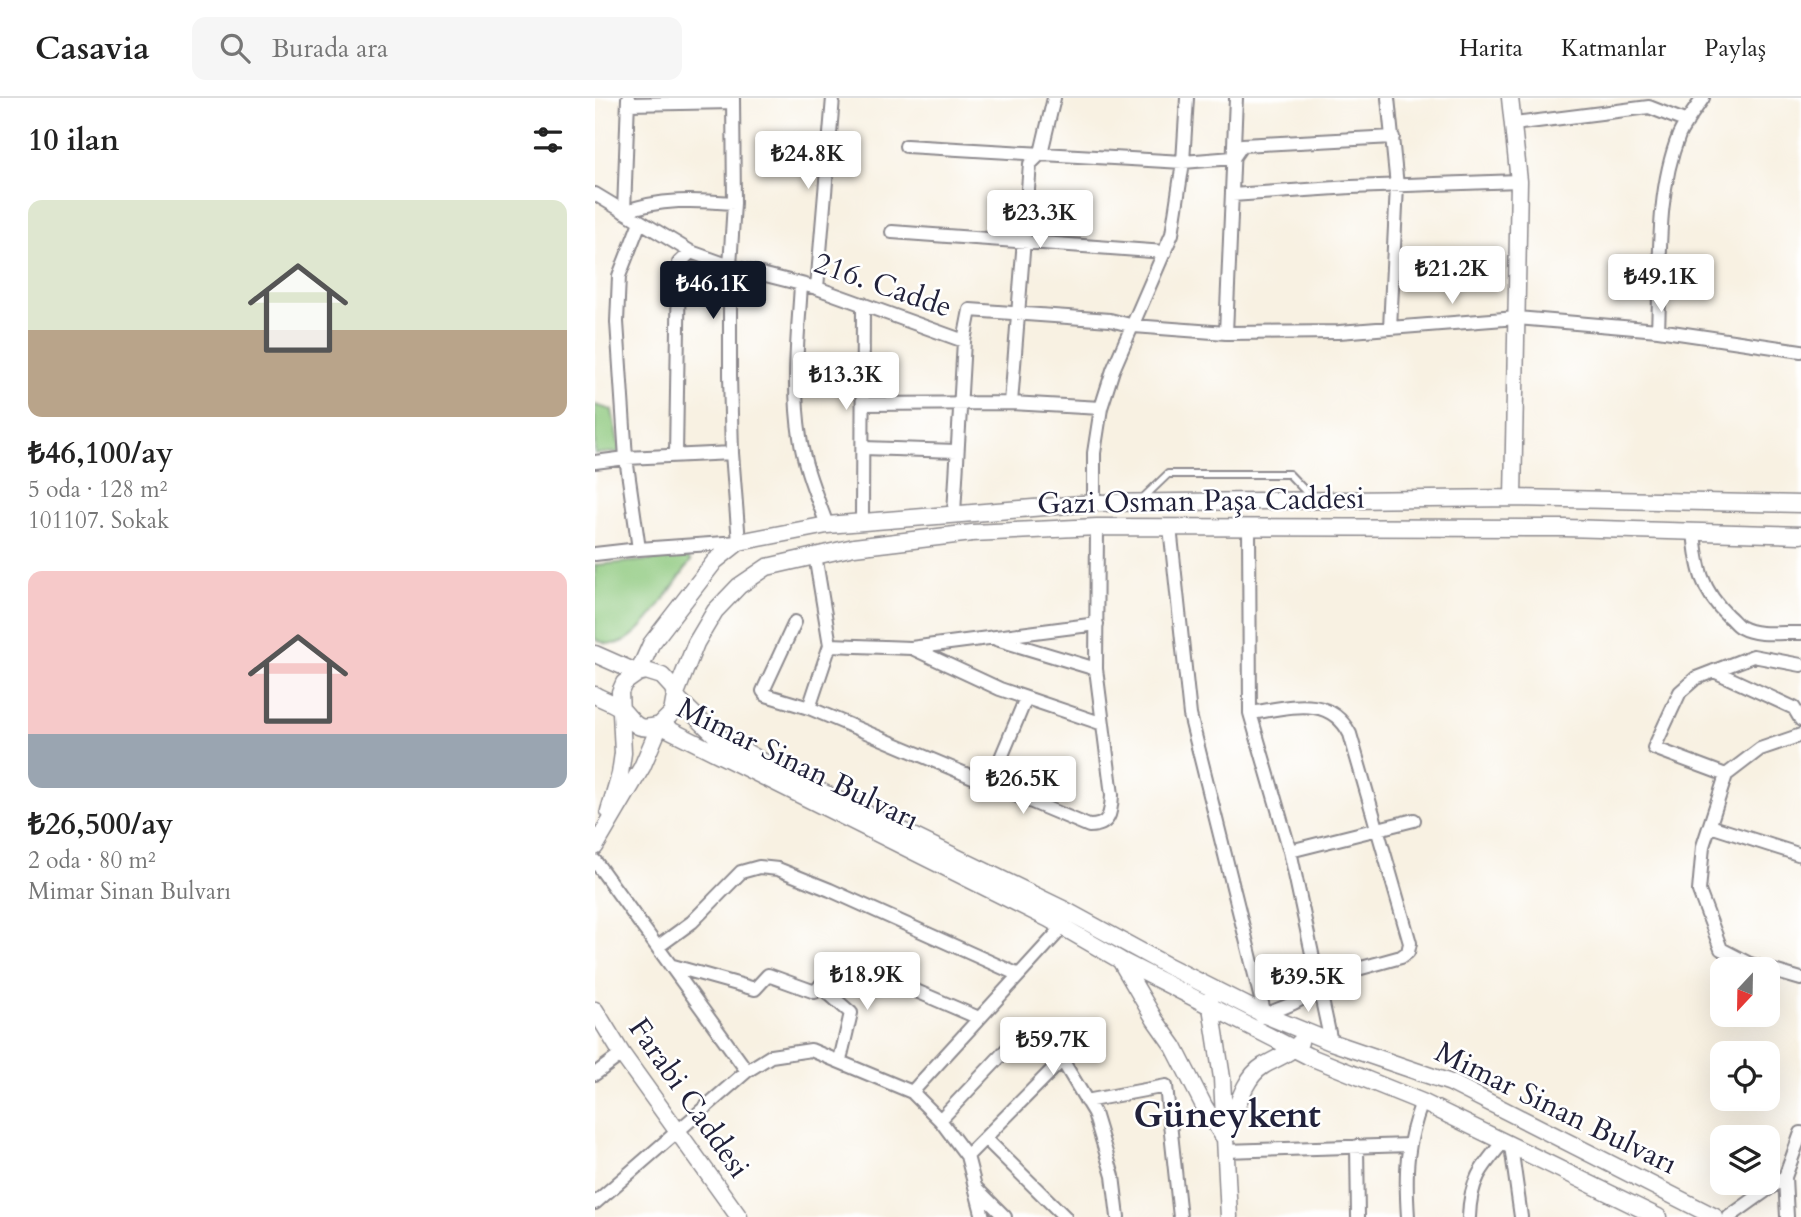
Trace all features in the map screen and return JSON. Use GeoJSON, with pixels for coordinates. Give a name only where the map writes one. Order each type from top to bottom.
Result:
{"type":"FeatureCollection","features":[{"type":"Feature","properties":{"kind":"main road"},"geometry":{"type":"LineString","coordinates":[[1510,98],[1519,181],[1513,498]]}},
{"type":"Feature","properties":{"kind":"main road","name":"Gazi Osman Paşa Caddesi"},"geometry":{"type":"LineString","coordinates":[[638,673],[651,644],[715,561],[739,542],[827,525],[954,513],[1139,502],[1513,498],[1801,504]]}},
{"type":"Feature","properties":{"kind":"main road","name":"Gazi Osman Paşa Caddesi"},"geometry":{"type":"LineString","coordinates":[[675,696],[696,643],[715,611],[739,586],[767,567],[854,547],[972,533],[1097,527],[1694,531],[1801,535]]}},
{"type":"Feature","properties":{"kind":"main road","name":"Mimar Sinan Bulvarı"},"geometry":{"type":"LineString","coordinates":[[595,654],[638,673],[646,671],[662,676],[673,688],[675,696],[715,735],[780,771],[1065,909],[1166,965],[1265,1015],[1331,1042],[1451,1083],[1715,1217]]}},
{"type":"Feature","properties":{"kind":"main road"},"geometry":{"type":"LineString","coordinates":[[604,829],[622,763],[620,692],[624,683],[638,673]]}},
{"type":"Feature","properties":{"kind":"main road","name":"Mimar Sinan Bulvarı"},"geometry":{"type":"LineString","coordinates":[[595,695],[621,709],[626,718],[642,727],[660,724],[1049,919],[1121,960],[1294,1049],[1422,1102],[1658,1217]]}},
{"type":"Feature","properties":{"kind":"main road"},"geometry":{"type":"LineString","coordinates":[[595,847],[642,767],[660,724],[673,713],[675,696]]}},
{"type":"Feature","properties":{"kind":"main road"},"geometry":{"type":"LineString","coordinates":[[1121,960],[1155,1020],[1174,1047],[1225,1144]]}},
{"type":"Feature","properties":{"kind":"main road"},"geometry":{"type":"LineString","coordinates":[[1207,985],[1222,1078],[1229,1217]]}},
{"type":"Feature","properties":{"kind":"main road","name":"Farabi Caddesi"},"geometry":{"type":"LineString","coordinates":[[595,1010],[622,1054],[739,1217]]}},
{"type":"Feature","properties":{"kind":"main road"},"geometry":{"type":"LineString","coordinates":[[1225,1144],[1248,1082],[1260,1067],[1294,1049],[1309,1033]]}},
{"type":"Feature","properties":{"kind":"street"},"geometry":{"type":"LineString","coordinates":[[817,288],[834,98]]}},
{"type":"Feature","properties":{"kind":"street"},"geometry":{"type":"LineString","coordinates":[[1011,402],[1030,164],[1041,153],[1055,98]]}},
{"type":"Feature","properties":{"kind":"street"},"geometry":{"type":"LineString","coordinates":[[1094,503],[1094,453],[1101,408],[1113,370],[1173,234],[1183,162],[1187,98]]}},
{"type":"Feature","properties":{"kind":"street"},"geometry":{"type":"LineString","coordinates":[[1226,333],[1236,98]]}},
{"type":"Feature","properties":{"kind":"street"},"geometry":{"type":"LineString","coordinates":[[1388,98],[1397,186],[1391,328]]}},
{"type":"Feature","properties":{"kind":"street"},"geometry":{"type":"LineString","coordinates":[[1658,330],[1663,203],[1672,155],[1680,132],[1703,98]]}},
{"type":"Feature","properties":{"kind":"street"},"geometry":{"type":"LineString","coordinates":[[734,203],[697,200],[645,204],[624,212],[628,101],[733,100],[734,203],[730,266],[732,453],[739,542]]}},
{"type":"Feature","properties":{"kind":"street"},"geometry":{"type":"LineString","coordinates":[[1514,124],[1649,103],[1687,122]]}},
{"type":"Feature","properties":{"kind":"street"},"geometry":{"type":"LineString","coordinates":[[1233,158],[1242,145],[1393,137]]}},
{"type":"Feature","properties":{"kind":"street"},"geometry":{"type":"LineString","coordinates":[[907,146],[1183,162],[1233,158]]}},
{"type":"Feature","properties":{"kind":"street"},"geometry":{"type":"LineString","coordinates":[[1232,195],[1519,181]]}},
{"type":"Feature","properties":{"kind":"street","name":"216. Cadde"},"geometry":{"type":"LineString","coordinates":[[595,194],[691,252],[730,266],[817,288],[964,341]]}},
{"type":"Feature","properties":{"kind":"street"},"geometry":{"type":"LineString","coordinates":[[639,548],[626,458],[617,322],[619,276],[640,222]]}},
{"type":"Feature","properties":{"kind":"street"},"geometry":{"type":"LineString","coordinates":[[892,232],[1165,252]]}},
{"type":"Feature","properties":{"kind":"street"},"geometry":{"type":"LineString","coordinates":[[676,455],[679,263],[691,252]]}},
{"type":"Feature","properties":{"kind":"street"},"geometry":{"type":"LineString","coordinates":[[801,285],[796,367],[800,436],[805,460],[827,525]]}},
{"type":"Feature","properties":{"kind":"street"},"geometry":{"type":"LineString","coordinates":[[862,521],[863,304]]}},
{"type":"Feature","properties":{"kind":"street"},"geometry":{"type":"LineString","coordinates":[[954,513],[964,341],[970,310],[1110,320],[1133,326],[1226,333],[1339,332],[1517,318],[1658,330],[1801,351]]}},
{"type":"Feature","properties":{"kind":"street"},"geometry":{"type":"LineString","coordinates":[[863,404],[1011,402],[1101,408]]}},
{"type":"Feature","properties":{"kind":"street"},"geometry":{"type":"LineString","coordinates":[[863,448],[957,451]]}},
{"type":"Feature","properties":{"kind":"street"},"geometry":{"type":"LineString","coordinates":[[595,462],[732,453]]}},
{"type":"Feature","properties":{"kind":"street"},"geometry":{"type":"LineString","coordinates":[[795,621],[763,691],[766,695],[809,708],[1089,826],[1099,826],[1107,822],[1111,813],[1112,795],[1096,669],[1097,527]]}},
{"type":"Feature","properties":{"kind":"street"},"geometry":{"type":"LineString","coordinates":[[1170,527],[1190,715],[1265,1015]]}},
{"type":"Feature","properties":{"kind":"street"},"geometry":{"type":"LineString","coordinates":[[1249,527],[1250,713],[1290,851],[1331,1042]]}},
{"type":"Feature","properties":{"kind":"street"},"geometry":{"type":"LineString","coordinates":[[1694,531],[1702,583],[1720,609],[1740,627],[1763,633],[1801,633]]}},
{"type":"Feature","properties":{"kind":"street","name":"Gazi Osman Paşa Caddesi"},"geometry":{"type":"LineString","coordinates":[[595,554],[639,548],[739,542]]}},
{"type":"Feature","properties":{"kind":"street"},"geometry":{"type":"LineString","coordinates":[[809,708],[830,645],[815,555]]}},
{"type":"Feature","properties":{"kind":"street"},"geometry":{"type":"LineString","coordinates":[[830,645],[911,648],[1097,624]]}},
{"type":"Feature","properties":{"kind":"street"},"geometry":{"type":"LineString","coordinates":[[989,637],[1096,669]]}},
{"type":"Feature","properties":{"kind":"street"},"geometry":{"type":"LineString","coordinates":[[911,648],[1000,689],[1103,724]]}},
{"type":"Feature","properties":{"kind":"street"},"geometry":{"type":"LineString","coordinates":[[1726,775],[1654,748],[1679,692],[1696,678],[1753,656],[1801,665]]}},
{"type":"Feature","properties":{"kind":"street"},"geometry":{"type":"LineString","coordinates":[[1714,671],[1794,708],[1801,720]]}},
{"type":"Feature","properties":{"kind":"street"},"geometry":{"type":"LineString","coordinates":[[990,784],[1026,698]]}},
{"type":"Feature","properties":{"kind":"street"},"geometry":{"type":"LineString","coordinates":[[1250,713],[1313,705],[1331,711],[1343,720],[1350,734],[1410,943],[1408,952],[1401,957],[1318,980]]}},
{"type":"Feature","properties":{"kind":"street"},"geometry":{"type":"LineString","coordinates":[[1801,735],[1760,749],[1726,775],[1703,846],[1699,891],[1721,949],[1750,964],[1801,979]]}},
{"type":"Feature","properties":{"kind":"street"},"geometry":{"type":"LineString","coordinates":[[1290,851],[1414,820]]}},
{"type":"Feature","properties":{"kind":"street"},"geometry":{"type":"LineString","coordinates":[[1710,826],[1801,855]]}},
{"type":"Feature","properties":{"kind":"street"},"geometry":{"type":"LineString","coordinates":[[595,861],[747,1071]]}},
{"type":"Feature","properties":{"kind":"street"},"geometry":{"type":"LineString","coordinates":[[659,946],[692,922],[741,873],[759,867],[778,870],[841,894],[1019,975]]}},
{"type":"Feature","properties":{"kind":"street"},"geometry":{"type":"LineString","coordinates":[[912,1092],[1062,928]]}},
{"type":"Feature","properties":{"kind":"street"},"geometry":{"type":"LineString","coordinates":[[673,966],[755,989],[768,975],[815,992],[833,970],[865,969],[979,1018]]}},
{"type":"Feature","properties":{"kind":"street"},"geometry":{"type":"LineString","coordinates":[[1248,1025],[1300,1000],[1314,990],[1318,980]]}},
{"type":"Feature","properties":{"kind":"street"},"geometry":{"type":"LineString","coordinates":[[820,986],[851,1013],[840,1060]]}},
{"type":"Feature","properties":{"kind":"street"},"geometry":{"type":"LineString","coordinates":[[940,1120],[1029,1026],[1047,1035],[1094,1113],[1113,1176],[1118,1217]]}},
{"type":"Feature","properties":{"kind":"street"},"geometry":{"type":"LineString","coordinates":[[595,1203],[747,1071],[771,1056],[811,1050],[912,1092],[940,1120],[967,1156],[983,1217]]}},
{"type":"Feature","properties":{"kind":"street"},"geometry":{"type":"LineString","coordinates":[[595,1074],[622,1054]]}},
{"type":"Feature","properties":{"kind":"street"},"geometry":{"type":"LineString","coordinates":[[967,1156],[1062,1060]]}},
{"type":"Feature","properties":{"kind":"street"},"geometry":{"type":"LineString","coordinates":[[1086,1101],[1166,1086],[1180,1217]]}},
{"type":"Feature","properties":{"kind":"street"},"geometry":{"type":"LineString","coordinates":[[1408,1217],[1405,1171],[1412,1130],[1422,1102]]}},
{"type":"Feature","properties":{"kind":"street"},"geometry":{"type":"LineString","coordinates":[[1787,1217],[1785,1177],[1801,1133]]}},
{"type":"Feature","properties":{"kind":"street"},"geometry":{"type":"LineString","coordinates":[[986,1139],[1065,1217]]}},
{"type":"Feature","properties":{"kind":"street"},"geometry":{"type":"LineString","coordinates":[[1225,1144],[1409,1144]]}},
{"type":"Feature","properties":{"kind":"street"},"geometry":{"type":"LineString","coordinates":[[1469,1217],[1472,1187],[1481,1168],[1507,1144]]}},
{"type":"Feature","properties":{"kind":"street"},"geometry":{"type":"LineString","coordinates":[[1507,1144],[1521,1217]]}},
{"type":"Feature","properties":{"kind":"street"},"geometry":{"type":"LineString","coordinates":[[1357,1146],[1358,1217]]}},
{"type":"Feature","properties":{"kind":"street"},"geometry":{"type":"LineString","coordinates":[[1729,1217],[1785,1177]]}},
{"type":"Feature","properties":{"kind":"street"},"geometry":{"type":"LineString","coordinates":[[975,1187],[1005,1217]]}},
{"type":"Feature","properties":{"kind":"lane"},"geometry":{"type":"LineString","coordinates":[[1139,502],[1168,474],[1289,474],[1314,500]]}},
{"type":"Feature","properties":{"kind":"green space"},"geometry":{"type":"Polygon","coordinates":[[[595,405],[612,410],[620,452],[595,454],[595,405]]]}},
{"type":"Feature","properties":{"kind":"green space"},"geometry":{"type":"Polygon","coordinates":[[[687,557],[691,561],[640,629],[618,643],[608,644],[595,639],[595,565],[687,557]]]}},
{"type":"Feature","properties":{"kind":"district","name":"Güneykent"},"geometry":{"type":"Point","coordinates":[1227,1115]}}]}
